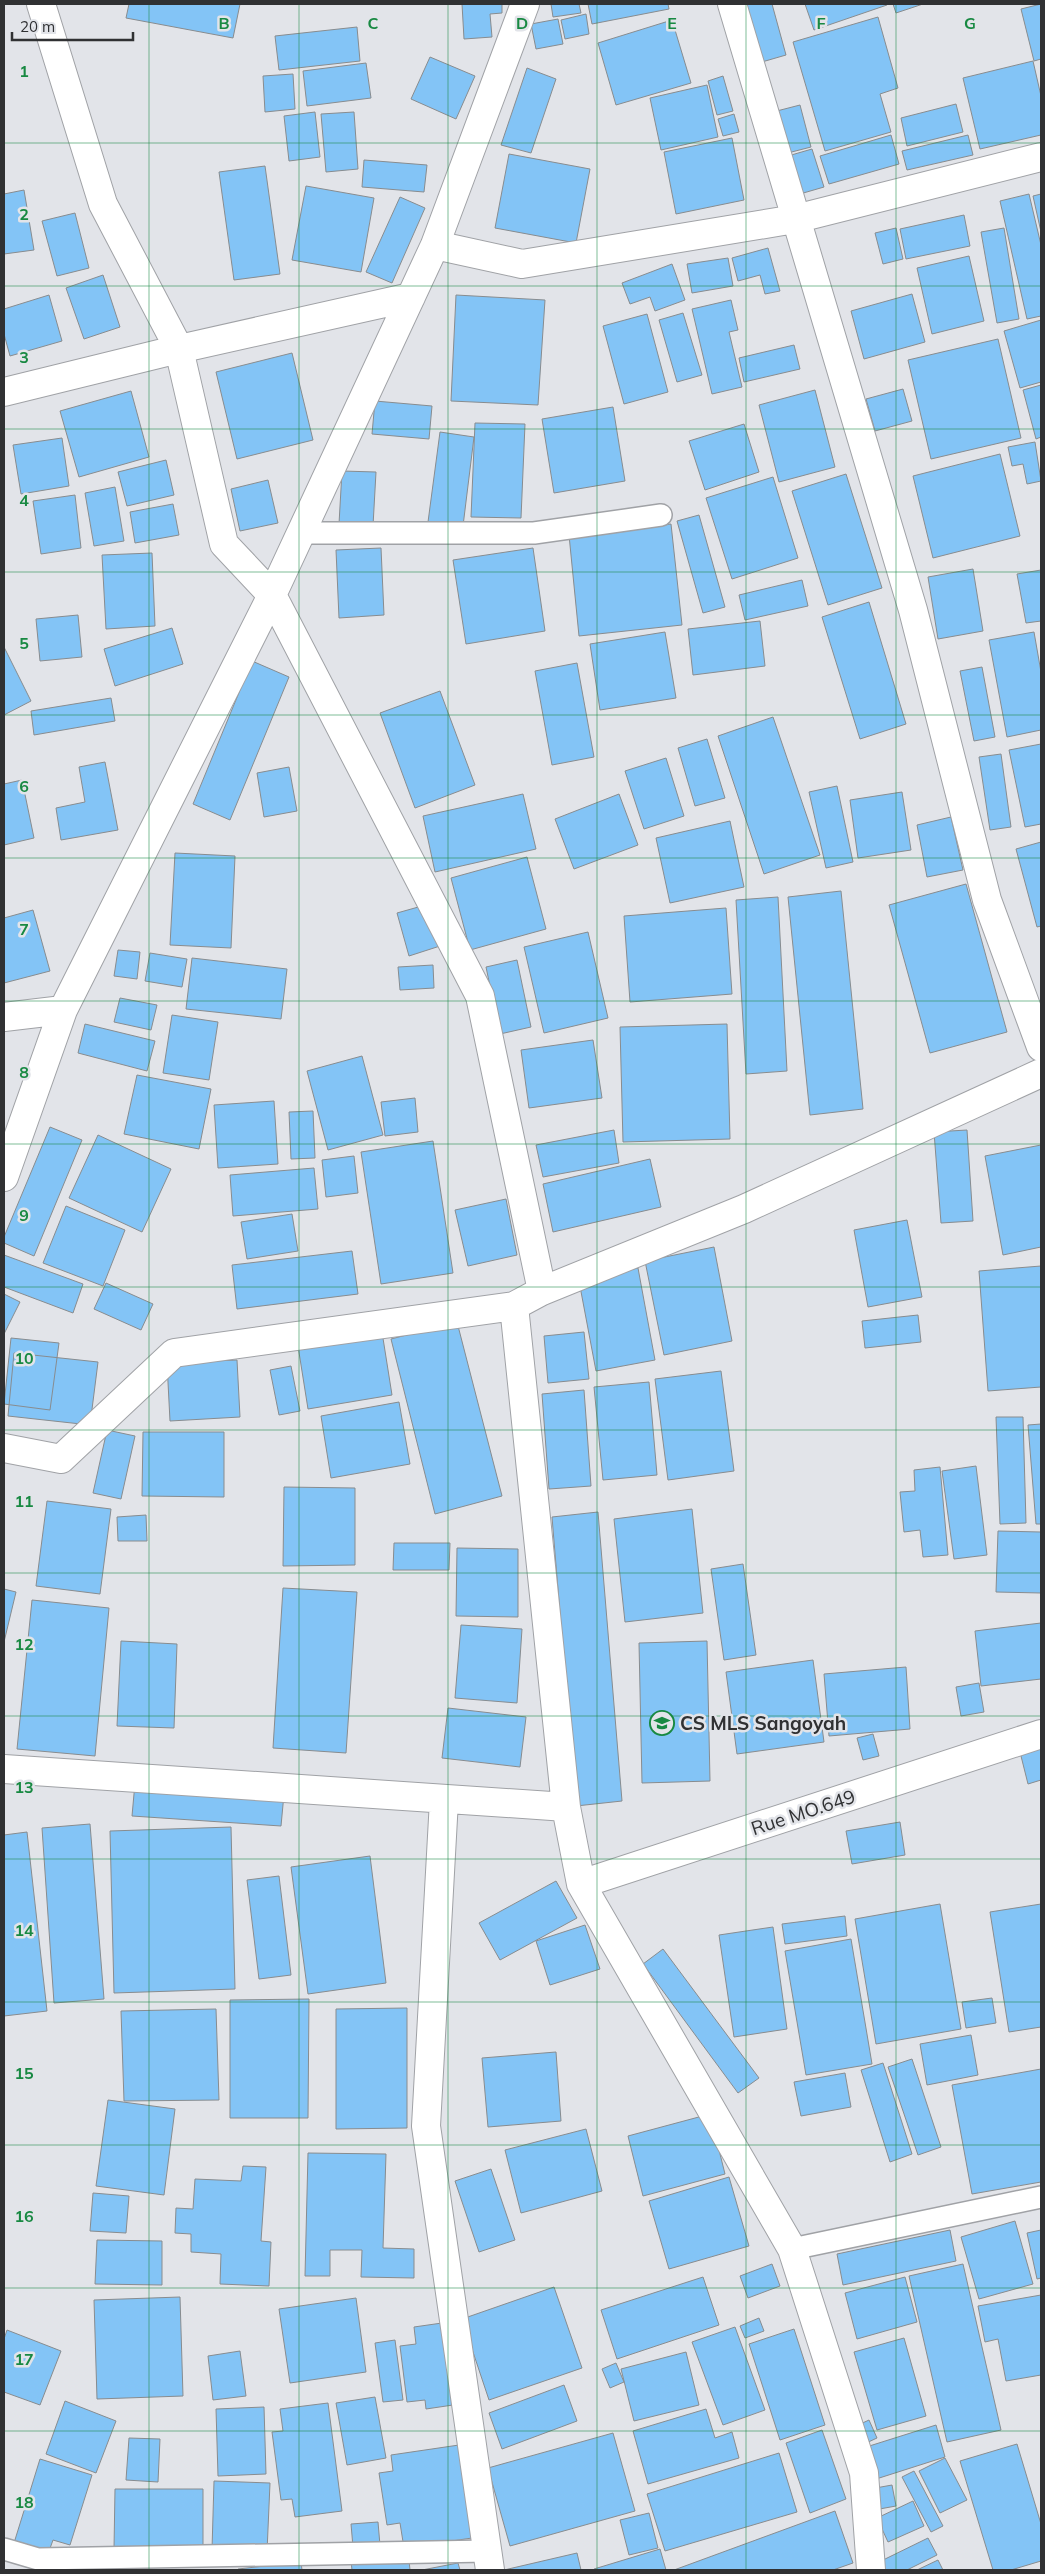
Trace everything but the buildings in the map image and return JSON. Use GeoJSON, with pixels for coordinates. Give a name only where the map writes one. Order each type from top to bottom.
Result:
{"type":"FeatureCollection","features":[{"type":"Feature","properties":{"kind":"street"},"geometry":{"type":"LineString","coordinates":[[42,4],[103,204],[179,349],[224,544],[272,595],[480,996],[542,1291]]}},
{"type":"Feature","properties":{"kind":"street"},"geometry":{"type":"LineString","coordinates":[[4,1177],[63,1010],[272,595],[435,246],[525,4]]}},
{"type":"Feature","properties":{"kind":"street"},"geometry":{"type":"LineString","coordinates":[[732,4],[913,610],[987,900],[1041,1047]]}},
{"type":"Feature","properties":{"kind":"street"},"geometry":{"type":"LineString","coordinates":[[435,246],[522,264],[795,218],[1041,157]]}},
{"type":"Feature","properties":{"kind":"street"},"geometry":{"type":"LineString","coordinates":[[4,392],[179,349],[411,297]]}},
{"type":"Feature","properties":{"kind":"street"},"geometry":{"type":"LineString","coordinates":[[4,1018],[63,1010]]}},
{"type":"Feature","properties":{"kind":"street"},"geometry":{"type":"LineString","coordinates":[[4,1448],[61,1459],[174,1353],[514,1306],[542,1291],[744,1208],[1041,1073]]}},
{"type":"Feature","properties":{"kind":"street"},"geometry":{"type":"LineString","coordinates":[[514,1306],[566,1807],[579,1876],[792,2249],[864,2472],[871,2570]]}},
{"type":"Feature","properties":{"kind":"street","name":"Rue MO.649"},"geometry":{"type":"LineString","coordinates":[[579,1876],[1041,1734]]}},
{"type":"Feature","properties":{"kind":"street"},"geometry":{"type":"LineString","coordinates":[[4,1769],[566,1807]]}},
{"type":"Feature","properties":{"kind":"street"},"geometry":{"type":"LineString","coordinates":[[444,1800],[426,2126],[488,2561]]}},
{"type":"Feature","properties":{"kind":"lane"},"geometry":{"type":"LineString","coordinates":[[301,532],[534,534],[661,515]]}},
{"type":"Feature","properties":{"kind":"lane"},"geometry":{"type":"LineString","coordinates":[[792,2249],[1041,2197]]}},
{"type":"Feature","properties":{"kind":"lane"},"geometry":{"type":"LineString","coordinates":[[4,2549],[38,2559],[488,2561]]}},
{"type":"Feature","properties":{"kind":"place","name":"CS MLS Sangoyah"},"geometry":{"type":"Point","coordinates":[662,1723]}}]}
